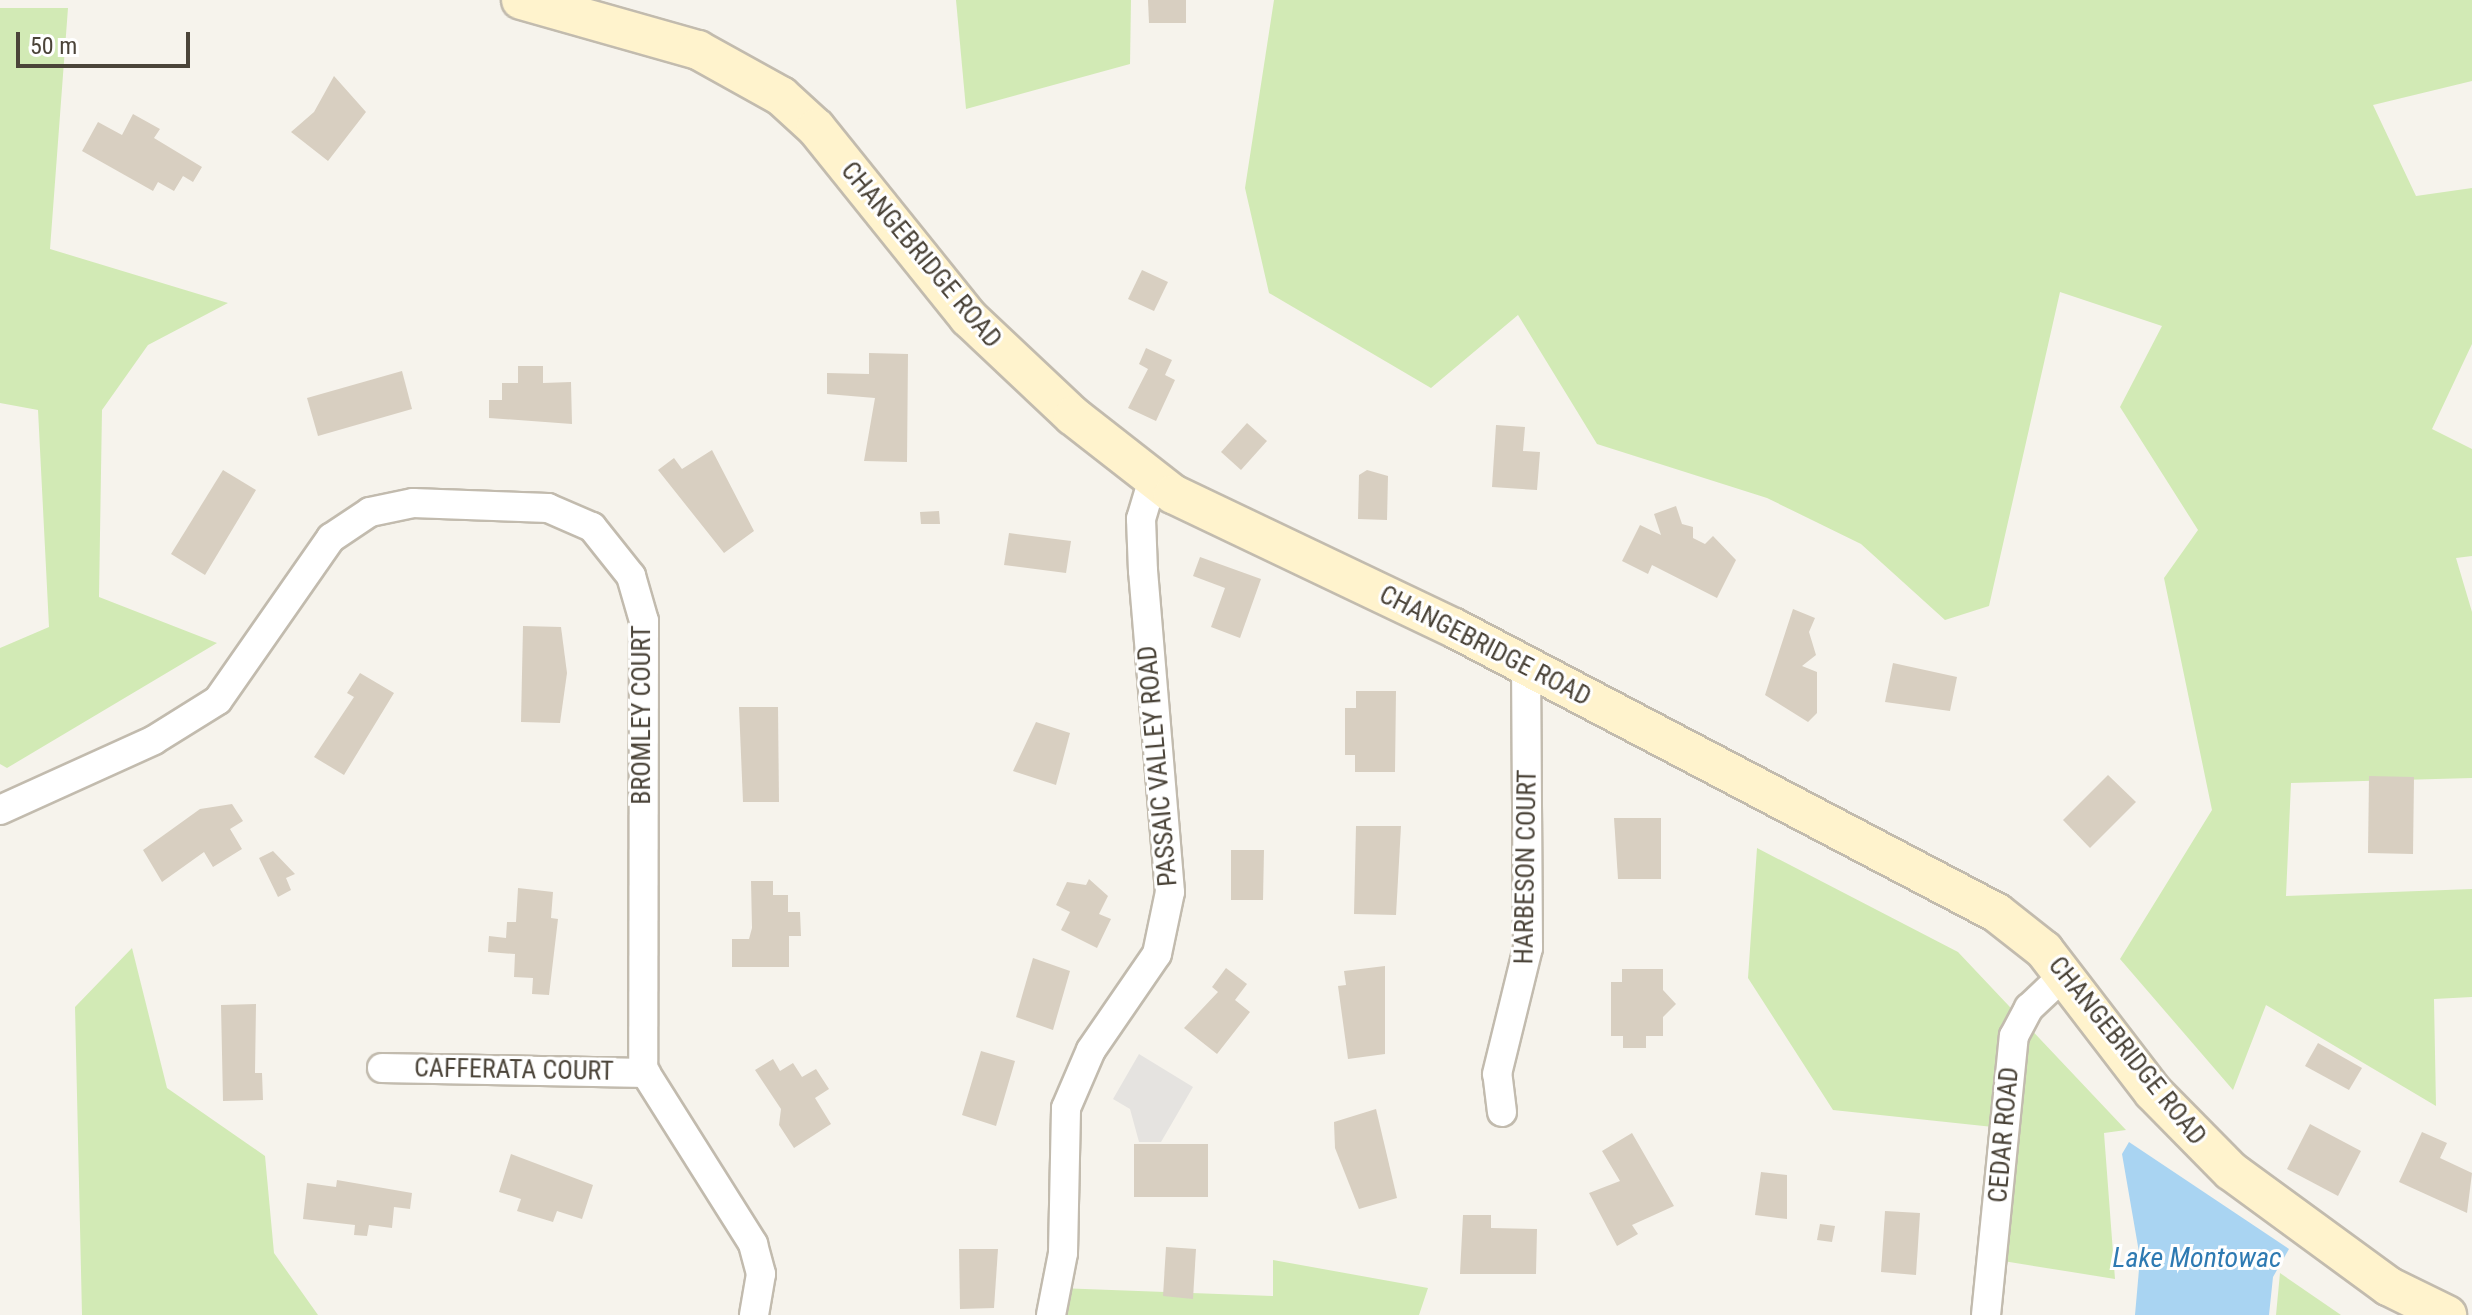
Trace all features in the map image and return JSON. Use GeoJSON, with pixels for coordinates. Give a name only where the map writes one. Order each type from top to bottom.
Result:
{"type":"FeatureCollection","features":[{"type":"Feature","properties":{"kind":"main road","name":"CHANGEBRIDGE ROAD"},"geometry":{"type":"LineString","coordinates":[[521,0],[698,50],[781,96],[816,128],[969,318],[1153,479],[1943,879],[2000,916],[2065,974],[2153,1092],[2231,1171],[2388,1286],[2447,1315]]}},
{"type":"Feature","properties":{"kind":"street","name":"PASSAIC VALLEY ROAD"},"geometry":{"type":"LineString","coordinates":[[1051,1315],[1063,1253],[1066,1108],[1091,1050],[1157,954],[1170,892],[1142,558],[1141,519],[1153,479]]}},
{"type":"Feature","properties":{"kind":"street","name":"BROMLEY COURT"},"geometry":{"type":"LineString","coordinates":[[0,810],[154,740],[218,700],[331,538],[356,519],[413,503],[564,512],[592,527],[623,562],[644,621],[646,1073]]}},
{"type":"Feature","properties":{"kind":"street","name":"HARBESON COURT"},"geometry":{"type":"LineString","coordinates":[[1502,1112],[1497,1074],[1528,948],[1526,666]]}},
{"type":"Feature","properties":{"kind":"street","name":"CEDAR ROAD"},"geometry":{"type":"LineString","coordinates":[[1986,1315],[2014,1036],[2029,1008],[2065,974]]}},
{"type":"Feature","properties":{"kind":"street","name":"CAFFERATA COURT"},"geometry":{"type":"LineString","coordinates":[[382,1068],[646,1073]]}},
{"type":"Feature","properties":{"kind":"street"},"geometry":{"type":"LineString","coordinates":[[646,1073],[753,1244],[761,1274],[754,1315]]}},
{"type":"Feature","properties":{"kind":"green space"},"geometry":{"type":"Polygon","coordinates":[[[956,0],[1131,0],[1130,64],[966,109],[956,0]]]}},
{"type":"Feature","properties":{"kind":"green space"},"geometry":{"type":"Polygon","coordinates":[[[1274,0],[2472,0],[2472,81],[2373,105],[2416,196],[2472,188],[2472,344],[2432,429],[2472,449],[2472,556],[2456,558],[2472,612],[2472,778],[2291,783],[2286,896],[2472,889],[2472,997],[2434,999],[2436,1106],[2266,1005],[2233,1090],[2120,959],[2212,810],[2164,578],[2198,530],[2120,407],[2162,326],[2060,292],[1989,606],[1945,620],[1861,544],[1767,498],[1597,444],[1518,315],[1431,388],[1269,293],[1245,188],[1274,0]]]}},
{"type":"Feature","properties":{"kind":"green space"},"geometry":{"type":"Polygon","coordinates":[[[0,8],[68,8],[50,249],[228,303],[148,345],[102,410],[99,597],[217,643],[7,768],[0,764],[0,648],[49,627],[38,410],[0,403],[0,8]]]}},
{"type":"Feature","properties":{"kind":"green space"},"geometry":{"type":"Polygon","coordinates":[[[1757,848],[1958,952],[2126,1130],[2104,1133],[2115,1279],[1997,1260],[2012,1129],[1833,1110],[1748,978],[1757,848]]]}},
{"type":"Feature","properties":{"kind":"green space"},"geometry":{"type":"Polygon","coordinates":[[[132,948],[167,1088],[265,1156],[274,1253],[318,1315],[82,1315],[75,1007],[132,948]]]}},
{"type":"Feature","properties":{"kind":"green space"},"geometry":{"type":"Polygon","coordinates":[[[1273,1260],[1428,1288],[1419,1315],[1051,1315],[1058,1288],[1273,1296],[1273,1260]]]}},
{"type":"Feature","properties":{"kind":"green space"},"geometry":{"type":"Polygon","coordinates":[[[2280,1273],[2341,1315],[2276,1315],[2280,1273]]]}},
{"type":"Feature","properties":{"kind":"shaded area"},"geometry":{"type":"Polygon","coordinates":[[[1139,1054],[1193,1087],[1161,1142],[1139,1142],[1130,1109],[1113,1099],[1139,1054]]]}},
{"type":"Feature","properties":{"kind":"water","name":"Lake Montowac"},"geometry":{"type":"Polygon","coordinates":[[[2129,1142],[2289,1249],[2273,1277],[2269,1315],[2135,1315],[2140,1258],[2122,1154],[2129,1142]]]}},
{"type":"Feature","properties":{"kind":"building"},"geometry":{"type":"Polygon","coordinates":[[[1148,0],[1186,0],[1186,23],[1149,23],[1148,0]]]}},
{"type":"Feature","properties":{"kind":"building"},"geometry":{"type":"Polygon","coordinates":[[[334,76],[366,112],[328,161],[291,132],[314,112],[334,76]]]}},
{"type":"Feature","properties":{"kind":"building"},"geometry":{"type":"Polygon","coordinates":[[[133,114],[160,129],[154,138],[202,167],[193,182],[183,176],[174,191],[158,182],[153,191],[82,151],[98,122],[122,135],[133,114]]]}},
{"type":"Feature","properties":{"kind":"building"},"geometry":{"type":"Polygon","coordinates":[[[1142,270],[1168,282],[1154,311],[1128,299],[1142,270]]]}},
{"type":"Feature","properties":{"kind":"building"},"geometry":{"type":"Polygon","coordinates":[[[1146,348],[1172,360],[1165,375],[1175,380],[1156,421],[1128,408],[1148,369],[1139,364],[1146,348]]]}},
{"type":"Feature","properties":{"kind":"building"},"geometry":{"type":"Polygon","coordinates":[[[869,353],[908,354],[907,462],[864,461],[875,398],[827,394],[827,373],[869,374],[869,353]]]}},
{"type":"Feature","properties":{"kind":"building"},"geometry":{"type":"Polygon","coordinates":[[[518,366],[543,366],[543,383],[571,382],[572,424],[489,418],[489,400],[502,400],[502,383],[518,383],[518,366]]]}},
{"type":"Feature","properties":{"kind":"building"},"geometry":{"type":"Polygon","coordinates":[[[402,371],[412,409],[318,436],[307,398],[402,371]]]}},
{"type":"Feature","properties":{"kind":"building"},"geometry":{"type":"Polygon","coordinates":[[[1247,423],[1267,441],[1241,470],[1221,452],[1247,423]]]}},
{"type":"Feature","properties":{"kind":"building"},"geometry":{"type":"Polygon","coordinates":[[[1496,425],[1525,427],[1523,451],[1540,452],[1537,490],[1492,487],[1496,425]]]}},
{"type":"Feature","properties":{"kind":"building"},"geometry":{"type":"Polygon","coordinates":[[[712,450],[754,531],[724,553],[658,470],[674,458],[682,469],[712,450]]]}},
{"type":"Feature","properties":{"kind":"building"},"geometry":{"type":"Polygon","coordinates":[[[223,470],[256,490],[205,575],[171,554],[223,470]]]}},
{"type":"Feature","properties":{"kind":"building"},"geometry":{"type":"Polygon","coordinates":[[[1367,470],[1388,476],[1387,520],[1358,519],[1359,475],[1367,470]]]}},
{"type":"Feature","properties":{"kind":"building"},"geometry":{"type":"Polygon","coordinates":[[[1676,506],[1682,524],[1693,527],[1693,538],[1705,544],[1713,536],[1736,560],[1717,598],[1652,565],[1648,574],[1622,561],[1640,525],[1661,535],[1654,514],[1676,506]]]}},
{"type":"Feature","properties":{"kind":"building"},"geometry":{"type":"Polygon","coordinates":[[[939,511],[940,524],[921,524],[920,512],[939,511]]]}},
{"type":"Feature","properties":{"kind":"building"},"geometry":{"type":"Polygon","coordinates":[[[1009,533],[1071,541],[1066,573],[1004,565],[1009,533]]]}},
{"type":"Feature","properties":{"kind":"building"},"geometry":{"type":"Polygon","coordinates":[[[1200,557],[1261,579],[1240,638],[1211,627],[1225,588],[1193,576],[1200,557]]]}},
{"type":"Feature","properties":{"kind":"building"},"geometry":{"type":"Polygon","coordinates":[[[1793,609],[1815,618],[1809,632],[1816,655],[1802,666],[1817,672],[1817,713],[1808,722],[1765,695],[1793,609]]]}},
{"type":"Feature","properties":{"kind":"building"},"geometry":{"type":"Polygon","coordinates":[[[523,626],[561,627],[567,673],[560,723],[521,722],[523,626]]]}},
{"type":"Feature","properties":{"kind":"building"},"geometry":{"type":"Polygon","coordinates":[[[1893,663],[1957,677],[1950,711],[1885,702],[1893,663]]]}},
{"type":"Feature","properties":{"kind":"building"},"geometry":{"type":"Polygon","coordinates":[[[360,673],[394,693],[344,775],[314,757],[354,697],[347,693],[360,673]]]}},
{"type":"Feature","properties":{"kind":"building"},"geometry":{"type":"Polygon","coordinates":[[[1356,691],[1396,691],[1395,772],[1355,772],[1355,755],[1345,755],[1345,708],[1356,708],[1356,691]]]}},
{"type":"Feature","properties":{"kind":"building"},"geometry":{"type":"Polygon","coordinates":[[[739,707],[778,707],[779,802],[743,802],[739,707]]]}},
{"type":"Feature","properties":{"kind":"building"},"geometry":{"type":"Polygon","coordinates":[[[1036,722],[1070,733],[1056,785],[1013,771],[1036,722]]]}},
{"type":"Feature","properties":{"kind":"building"},"geometry":{"type":"Polygon","coordinates":[[[2108,775],[2136,802],[2090,848],[2063,820],[2108,775]]]}},
{"type":"Feature","properties":{"kind":"building"},"geometry":{"type":"Polygon","coordinates":[[[2369,776],[2414,777],[2413,854],[2368,853],[2369,776]]]}},
{"type":"Feature","properties":{"kind":"building"},"geometry":{"type":"Polygon","coordinates":[[[232,804],[243,821],[230,829],[242,849],[213,867],[204,852],[162,882],[143,850],[200,809],[232,804]]]}},
{"type":"Feature","properties":{"kind":"building"},"geometry":{"type":"Polygon","coordinates":[[[1614,818],[1661,818],[1661,879],[1618,879],[1614,818]]]}},
{"type":"Feature","properties":{"kind":"building"},"geometry":{"type":"Polygon","coordinates":[[[1356,826],[1401,826],[1396,915],[1354,914],[1356,826]]]}},
{"type":"Feature","properties":{"kind":"building"},"geometry":{"type":"Polygon","coordinates":[[[1231,850],[1264,850],[1263,900],[1231,900],[1231,850]]]}},
{"type":"Feature","properties":{"kind":"building"},"geometry":{"type":"Polygon","coordinates":[[[273,851],[295,874],[286,878],[291,890],[278,897],[259,858],[273,851]]]}},
{"type":"Feature","properties":{"kind":"building"},"geometry":{"type":"Polygon","coordinates":[[[1089,879],[1108,896],[1099,914],[1111,919],[1097,948],[1061,930],[1070,912],[1056,905],[1067,882],[1086,885],[1089,879]]]}},
{"type":"Feature","properties":{"kind":"building"},"geometry":{"type":"Polygon","coordinates":[[[751,881],[773,881],[773,895],[788,895],[788,912],[800,912],[801,936],[789,936],[789,967],[732,967],[732,939],[749,939],[752,928],[751,881]]]}},
{"type":"Feature","properties":{"kind":"building"},"geometry":{"type":"Polygon","coordinates":[[[518,888],[553,892],[551,918],[558,919],[549,995],[532,994],[533,978],[514,977],[515,954],[488,952],[489,936],[506,938],[507,922],[516,922],[518,888]]]}},
{"type":"Feature","properties":{"kind":"building"},"geometry":{"type":"Polygon","coordinates":[[[1033,958],[1070,971],[1053,1030],[1016,1017],[1033,958]]]}},
{"type":"Feature","properties":{"kind":"building"},"geometry":{"type":"Polygon","coordinates":[[[1385,966],[1385,1054],[1348,1059],[1338,986],[1346,985],[1344,971],[1385,966]]]}},
{"type":"Feature","properties":{"kind":"building"},"geometry":{"type":"Polygon","coordinates":[[[1226,968],[1247,984],[1235,1000],[1250,1012],[1217,1054],[1184,1028],[1218,992],[1212,987],[1226,968]]]}},
{"type":"Feature","properties":{"kind":"building"},"geometry":{"type":"Polygon","coordinates":[[[1622,969],[1663,969],[1663,990],[1676,1004],[1663,1017],[1663,1036],[1646,1036],[1646,1048],[1623,1048],[1623,1036],[1611,1036],[1611,982],[1622,982],[1622,969]]]}},
{"type":"Feature","properties":{"kind":"building"},"geometry":{"type":"Polygon","coordinates":[[[256,1004],[255,1073],[262,1073],[263,1100],[223,1101],[221,1005],[256,1004]]]}},
{"type":"Feature","properties":{"kind":"building"},"geometry":{"type":"Polygon","coordinates":[[[2318,1043],[2362,1068],[2349,1090],[2305,1066],[2318,1043]]]}},
{"type":"Feature","properties":{"kind":"building"},"geometry":{"type":"Polygon","coordinates":[[[981,1051],[1015,1061],[996,1126],[962,1115],[981,1051]]]}},
{"type":"Feature","properties":{"kind":"building"},"geometry":{"type":"Polygon","coordinates":[[[773,1059],[780,1071],[793,1063],[802,1077],[816,1069],[829,1089],[815,1098],[831,1124],[794,1148],[779,1125],[781,1109],[755,1070],[773,1059]]]}},
{"type":"Feature","properties":{"kind":"building"},"geometry":{"type":"Polygon","coordinates":[[[1376,1109],[1397,1198],[1359,1209],[1335,1148],[1334,1122],[1376,1109]]]}},
{"type":"Feature","properties":{"kind":"building"},"geometry":{"type":"Polygon","coordinates":[[[2310,1124],[2361,1151],[2338,1196],[2287,1169],[2310,1124]]]}},
{"type":"Feature","properties":{"kind":"building"},"geometry":{"type":"Polygon","coordinates":[[[2422,1132],[2447,1143],[2440,1158],[2472,1173],[2467,1213],[2399,1182],[2422,1132]]]}},
{"type":"Feature","properties":{"kind":"building"},"geometry":{"type":"Polygon","coordinates":[[[1632,1133],[1674,1206],[1632,1225],[1638,1234],[1617,1246],[1589,1193],[1620,1181],[1602,1151],[1632,1133]]]}},
{"type":"Feature","properties":{"kind":"building"},"geometry":{"type":"Polygon","coordinates":[[[1134,1144],[1208,1144],[1208,1197],[1134,1197],[1134,1144]]]}},
{"type":"Feature","properties":{"kind":"building"},"geometry":{"type":"Polygon","coordinates":[[[511,1154],[593,1185],[582,1219],[557,1211],[553,1222],[517,1211],[521,1199],[499,1192],[511,1154]]]}},
{"type":"Feature","properties":{"kind":"building"},"geometry":{"type":"Polygon","coordinates":[[[1761,1172],[1787,1175],[1787,1219],[1755,1215],[1761,1172]]]}},
{"type":"Feature","properties":{"kind":"building"},"geometry":{"type":"Polygon","coordinates":[[[337,1180],[412,1193],[410,1209],[394,1207],[392,1228],[369,1225],[367,1236],[354,1235],[355,1225],[303,1219],[307,1183],[336,1187],[337,1180]]]}},
{"type":"Feature","properties":{"kind":"building"},"geometry":{"type":"Polygon","coordinates":[[[1885,1211],[1920,1213],[1916,1275],[1881,1272],[1885,1211]]]}},
{"type":"Feature","properties":{"kind":"building"},"geometry":{"type":"Polygon","coordinates":[[[1463,1215],[1491,1215],[1491,1228],[1537,1229],[1536,1274],[1460,1274],[1463,1215]]]}},
{"type":"Feature","properties":{"kind":"building"},"geometry":{"type":"Polygon","coordinates":[[[1820,1224],[1835,1226],[1832,1242],[1817,1240],[1820,1224]]]}},
{"type":"Feature","properties":{"kind":"building"},"geometry":{"type":"Polygon","coordinates":[[[1166,1247],[1196,1249],[1193,1299],[1163,1296],[1166,1247]]]}},
{"type":"Feature","properties":{"kind":"building"},"geometry":{"type":"Polygon","coordinates":[[[959,1249],[998,1249],[994,1308],[960,1309],[959,1249]]]}}]}
